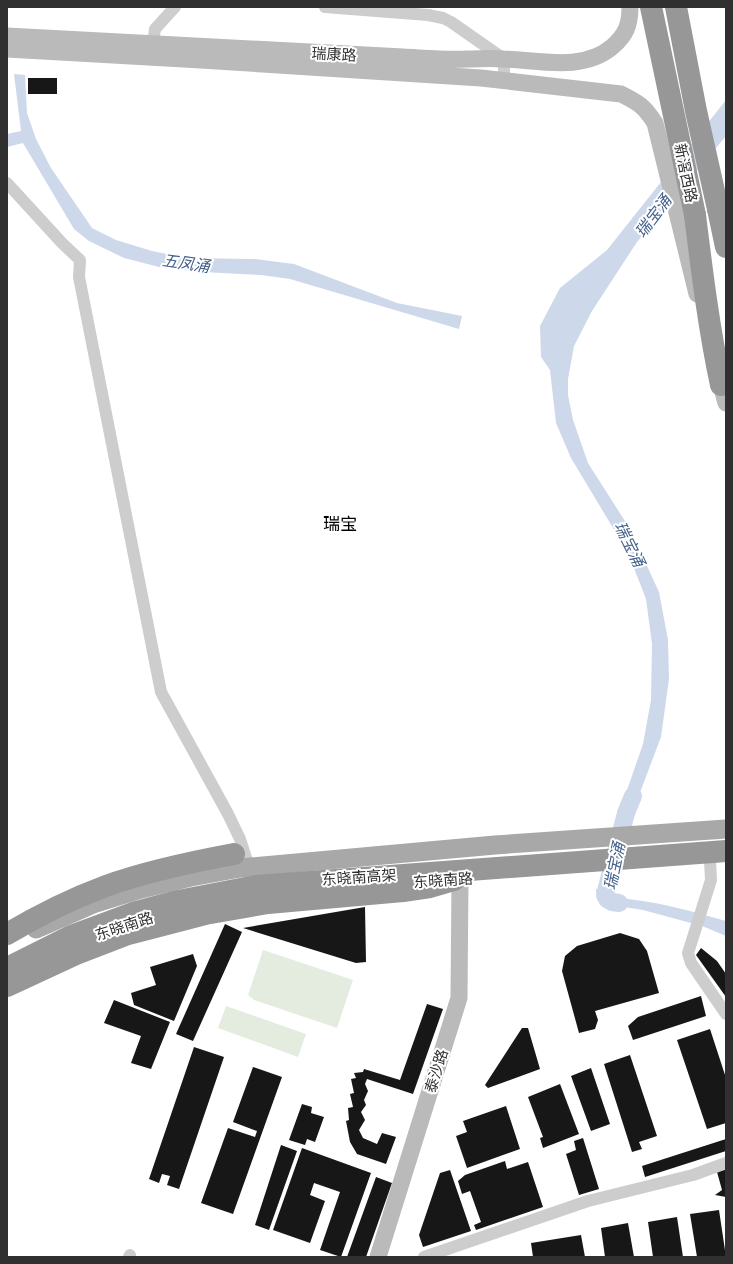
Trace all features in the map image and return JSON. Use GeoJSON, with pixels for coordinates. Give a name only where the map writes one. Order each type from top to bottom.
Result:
{"type":"FeatureCollection","features":[{"type":"Feature","properties":{"kind":"highway","name":"新滘西路"},"geometry":{"type":"LineString","coordinates":[[651,7],[686,218],[726,338]]}},
{"type":"Feature","properties":{"kind":"highway","name":"新滘西路"},"geometry":{"type":"LineString","coordinates":[[676,7],[696,111],[722,216],[726,246]]}},
{"type":"Feature","properties":{"kind":"highway"},"geometry":{"type":"LineString","coordinates":[[722,216],[726,231]]}},
{"type":"Feature","properties":{"kind":"highway"},"geometry":{"type":"LineString","coordinates":[[686,218],[705,291],[714,352],[723,394]]}},
{"type":"Feature","properties":{"kind":"highway"},"geometry":{"type":"LineString","coordinates":[[684,246],[726,338]]}},
{"type":"Feature","properties":{"kind":"highway","name":"东晓南高架"},"geometry":{"type":"LineString","coordinates":[[7,952],[58,926],[117,904],[166,891],[236,876],[328,866],[726,837]]}},
{"type":"Feature","properties":{"kind":"highway","name":"东晓南高架"},"geometry":{"type":"LineString","coordinates":[[7,968],[71,936],[126,916],[178,901],[235,890],[276,884],[340,879],[717,856]]}},
{"type":"Feature","properties":{"kind":"highway"},"geometry":{"type":"LineString","coordinates":[[7,934],[42,914],[106,886],[156,870],[208,858],[242,861]]}},
{"type":"Feature","properties":{"kind":"highway"},"geometry":{"type":"LineString","coordinates":[[7,986],[87,950],[147,929],[239,907],[410,890],[430,887],[460,879]]}},
{"type":"Feature","properties":{"kind":"main road","name":"瑞康路"},"geometry":{"type":"LineString","coordinates":[[7,49],[152,50],[572,62],[585,61],[608,51],[622,37],[627,29],[630,20],[630,7]]}},
{"type":"Feature","properties":{"kind":"main road","name":"瑞康路"},"geometry":{"type":"LineString","coordinates":[[7,36],[504,80],[621,94],[634,100],[645,108],[654,123],[686,218]]}},
{"type":"Feature","properties":{"kind":"main road"},"geometry":{"type":"LineString","coordinates":[[686,218],[684,246],[723,394]]}},
{"type":"Feature","properties":{"kind":"main road","name":"东晓南路"},"geometry":{"type":"LineString","coordinates":[[7,945],[50,922],[93,904],[242,861],[726,829]]}},
{"type":"Feature","properties":{"kind":"main road","name":"东晓南路"},"geometry":{"type":"LineString","coordinates":[[7,976],[30,963],[57,951],[122,925],[153,916],[250,895],[460,879],[717,856]]}},
{"type":"Feature","properties":{"kind":"main road","name":"泰沙路"},"geometry":{"type":"LineString","coordinates":[[378,1257],[459,998],[460,879]]}},
{"type":"Feature","properties":{"kind":"street"},"geometry":{"type":"LineString","coordinates":[[152,50],[155,29],[175,7]]}},
{"type":"Feature","properties":{"kind":"street"},"geometry":{"type":"LineString","coordinates":[[325,7],[428,15],[443,18],[504,59],[504,80]]}},
{"type":"Feature","properties":{"kind":"street"},"geometry":{"type":"LineString","coordinates":[[7,183],[62,243],[80,260],[80,276],[161,692],[228,814],[240,839],[242,861]]}},
{"type":"Feature","properties":{"kind":"street"},"geometry":{"type":"LineString","coordinates":[[717,856],[703,910],[688,953],[691,963],[726,1014]]}},
{"type":"Feature","properties":{"kind":"street"},"geometry":{"type":"LineString","coordinates":[[424,1257],[588,1201],[694,1175],[726,1163]]}},
{"type":"Feature","properties":{"kind":"shaded area"},"geometry":{"type":"Polygon","coordinates":[[[263,950],[353,980],[337,1028],[254,1000],[248,995],[263,950]]]}},
{"type":"Feature","properties":{"kind":"shaded area"},"geometry":{"type":"Polygon","coordinates":[[[226,1006],[306,1034],[298,1057],[218,1028],[226,1006]]]}},
{"type":"Feature","properties":{"kind":"water","name":"五凤涌"},"geometry":{"type":"Polygon","coordinates":[[[14,74],[25,75],[27,113],[36,139],[51,168],[92,228],[116,240],[152,251],[187,258],[255,259],[294,264],[397,303],[462,316],[459,329],[290,279],[261,275],[163,268],[124,258],[89,241],[74,229],[23,143],[7,147],[7,134],[21,131],[14,74]]]}},
{"type":"Feature","properties":{"kind":"water"},"geometry":{"type":"Polygon","coordinates":[[[726,100],[726,136],[637,242],[592,311],[574,346],[568,379],[568,395],[573,420],[588,463],[630,529],[659,592],[668,640],[669,679],[661,737],[630,819],[617,819],[643,744],[651,700],[652,644],[646,599],[628,553],[571,458],[556,423],[550,370],[541,357],[540,326],[560,288],[607,250],[726,100]]]}},
{"type":"Feature","properties":{"kind":"water"},"geometry":{"type":"Polygon","coordinates":[[[612,888],[613,898],[656,903],[726,921],[726,936],[702,926],[643,910],[605,904],[597,899],[596,889],[612,888]]]}},
{"type":"Feature","properties":{"kind":"building"},"geometry":{"type":"Polygon","coordinates":[[[28,78],[57,78],[57,94],[28,94],[28,78]]]}},
{"type":"Feature","properties":{"kind":"building"},"geometry":{"type":"Polygon","coordinates":[[[365,907],[366,962],[356,963],[243,928],[365,907]]]}},
{"type":"Feature","properties":{"kind":"building"},"geometry":{"type":"Polygon","coordinates":[[[225,924],[242,932],[193,1041],[176,1034],[225,924]]]}},
{"type":"Feature","properties":{"kind":"building"},"geometry":{"type":"Polygon","coordinates":[[[620,933],[639,939],[647,951],[659,993],[595,1011],[598,1020],[595,1029],[579,1033],[562,971],[565,956],[577,946],[620,933]]]}},
{"type":"Feature","properties":{"kind":"building"},"geometry":{"type":"Polygon","coordinates":[[[701,948],[717,961],[726,974],[726,997],[696,955],[701,948]]]}},
{"type":"Feature","properties":{"kind":"building"},"geometry":{"type":"Polygon","coordinates":[[[193,954],[197,966],[174,1021],[134,1005],[131,993],[156,985],[150,967],[193,954]]]}},
{"type":"Feature","properties":{"kind":"building"},"geometry":{"type":"Polygon","coordinates":[[[701,996],[706,1016],[633,1040],[628,1026],[638,1017],[701,996]]]}},
{"type":"Feature","properties":{"kind":"building"},"geometry":{"type":"Polygon","coordinates":[[[114,1000],[170,1022],[151,1069],[131,1063],[141,1036],[104,1023],[114,1000]]]}},
{"type":"Feature","properties":{"kind":"building"},"geometry":{"type":"Polygon","coordinates":[[[427,1004],[443,1009],[413,1094],[367,1079],[365,1084],[368,1091],[364,1100],[366,1105],[361,1112],[365,1120],[359,1130],[363,1138],[377,1144],[382,1133],[396,1137],[386,1164],[357,1154],[350,1142],[346,1121],[349,1120],[348,1108],[353,1107],[350,1094],[354,1093],[351,1079],[356,1078],[354,1073],[363,1072],[364,1069],[400,1080],[427,1004]]]}},
{"type":"Feature","properties":{"kind":"building"},"geometry":{"type":"Polygon","coordinates":[[[522,1028],[528,1028],[540,1069],[488,1088],[485,1085],[522,1028]]]}},
{"type":"Feature","properties":{"kind":"building"},"geometry":{"type":"Polygon","coordinates":[[[710,1029],[726,1078],[726,1123],[707,1129],[677,1040],[710,1029]]]}},
{"type":"Feature","properties":{"kind":"building"},"geometry":{"type":"Polygon","coordinates":[[[194,1047],[224,1057],[179,1189],[167,1185],[170,1176],[162,1174],[159,1183],[149,1179],[194,1047]]]}},
{"type":"Feature","properties":{"kind":"building"},"geometry":{"type":"Polygon","coordinates":[[[630,1055],[657,1136],[639,1142],[642,1149],[632,1152],[604,1064],[630,1055]]]}},
{"type":"Feature","properties":{"kind":"building"},"geometry":{"type":"Polygon","coordinates":[[[253,1067],[282,1077],[233,1214],[201,1203],[228,1128],[255,1137],[257,1131],[233,1122],[253,1067]]]}},
{"type":"Feature","properties":{"kind":"building"},"geometry":{"type":"Polygon","coordinates":[[[591,1068],[610,1124],[591,1131],[571,1076],[591,1068]]]}},
{"type":"Feature","properties":{"kind":"building"},"geometry":{"type":"Polygon","coordinates":[[[560,1084],[579,1134],[543,1148],[540,1138],[543,1137],[528,1097],[560,1084]]]}},
{"type":"Feature","properties":{"kind":"building"},"geometry":{"type":"Polygon","coordinates":[[[302,1104],[312,1107],[311,1113],[324,1117],[315,1142],[307,1139],[305,1145],[289,1140],[302,1104]]]}},
{"type":"Feature","properties":{"kind":"building"},"geometry":{"type":"Polygon","coordinates":[[[506,1106],[520,1149],[467,1168],[456,1136],[467,1132],[463,1121],[506,1106]]]}},
{"type":"Feature","properties":{"kind":"building"},"geometry":{"type":"Polygon","coordinates":[[[583,1138],[599,1189],[579,1195],[566,1154],[576,1150],[574,1141],[583,1138]]]}},
{"type":"Feature","properties":{"kind":"building"},"geometry":{"type":"Polygon","coordinates":[[[726,1139],[726,1151],[645,1177],[642,1166],[726,1139]]]}},
{"type":"Feature","properties":{"kind":"building"},"geometry":{"type":"Polygon","coordinates":[[[281,1145],[297,1151],[269,1230],[255,1225],[281,1145]]]}},
{"type":"Feature","properties":{"kind":"building"},"geometry":{"type":"Polygon","coordinates":[[[302,1148],[371,1173],[341,1257],[320,1250],[340,1192],[314,1183],[310,1195],[325,1201],[310,1243],[273,1230],[302,1148]]]}},
{"type":"Feature","properties":{"kind":"building"},"geometry":{"type":"Polygon","coordinates":[[[505,1161],[507,1169],[528,1162],[543,1207],[476,1230],[474,1225],[481,1222],[470,1191],[462,1194],[458,1181],[465,1175],[505,1161]]]}},
{"type":"Feature","properties":{"kind":"building"},"geometry":{"type":"Polygon","coordinates":[[[726,1169],[726,1197],[715,1195],[722,1190],[717,1172],[726,1169]]]}},
{"type":"Feature","properties":{"kind":"building"},"geometry":{"type":"Polygon","coordinates":[[[450,1170],[471,1231],[423,1247],[419,1235],[440,1173],[450,1170]]]}},
{"type":"Feature","properties":{"kind":"building"},"geometry":{"type":"Polygon","coordinates":[[[376,1177],[392,1183],[366,1257],[347,1257],[376,1177]]]}},
{"type":"Feature","properties":{"kind":"building"},"geometry":{"type":"Polygon","coordinates":[[[719,1210],[726,1257],[697,1257],[690,1214],[719,1210]]]}},
{"type":"Feature","properties":{"kind":"building"},"geometry":{"type":"Polygon","coordinates":[[[677,1217],[683,1257],[653,1257],[648,1222],[677,1217]]]}},
{"type":"Feature","properties":{"kind":"building"},"geometry":{"type":"Polygon","coordinates":[[[628,1223],[634,1257],[605,1257],[601,1228],[628,1223]]]}},
{"type":"Feature","properties":{"kind":"building"},"geometry":{"type":"Polygon","coordinates":[[[581,1235],[585,1257],[533,1257],[531,1243],[581,1235]]]}},
{"type":"Feature","properties":{"kind":"waterway","name":"瑞宝涌"},"geometry":{"type":"LineString","coordinates":[[619,903],[612,902],[607,899],[605,895],[626,813],[633,796]]}},
{"type":"Feature","properties":{"kind":"district","name":"瑞宝"},"geometry":{"type":"Point","coordinates":[340,523]}}]}
